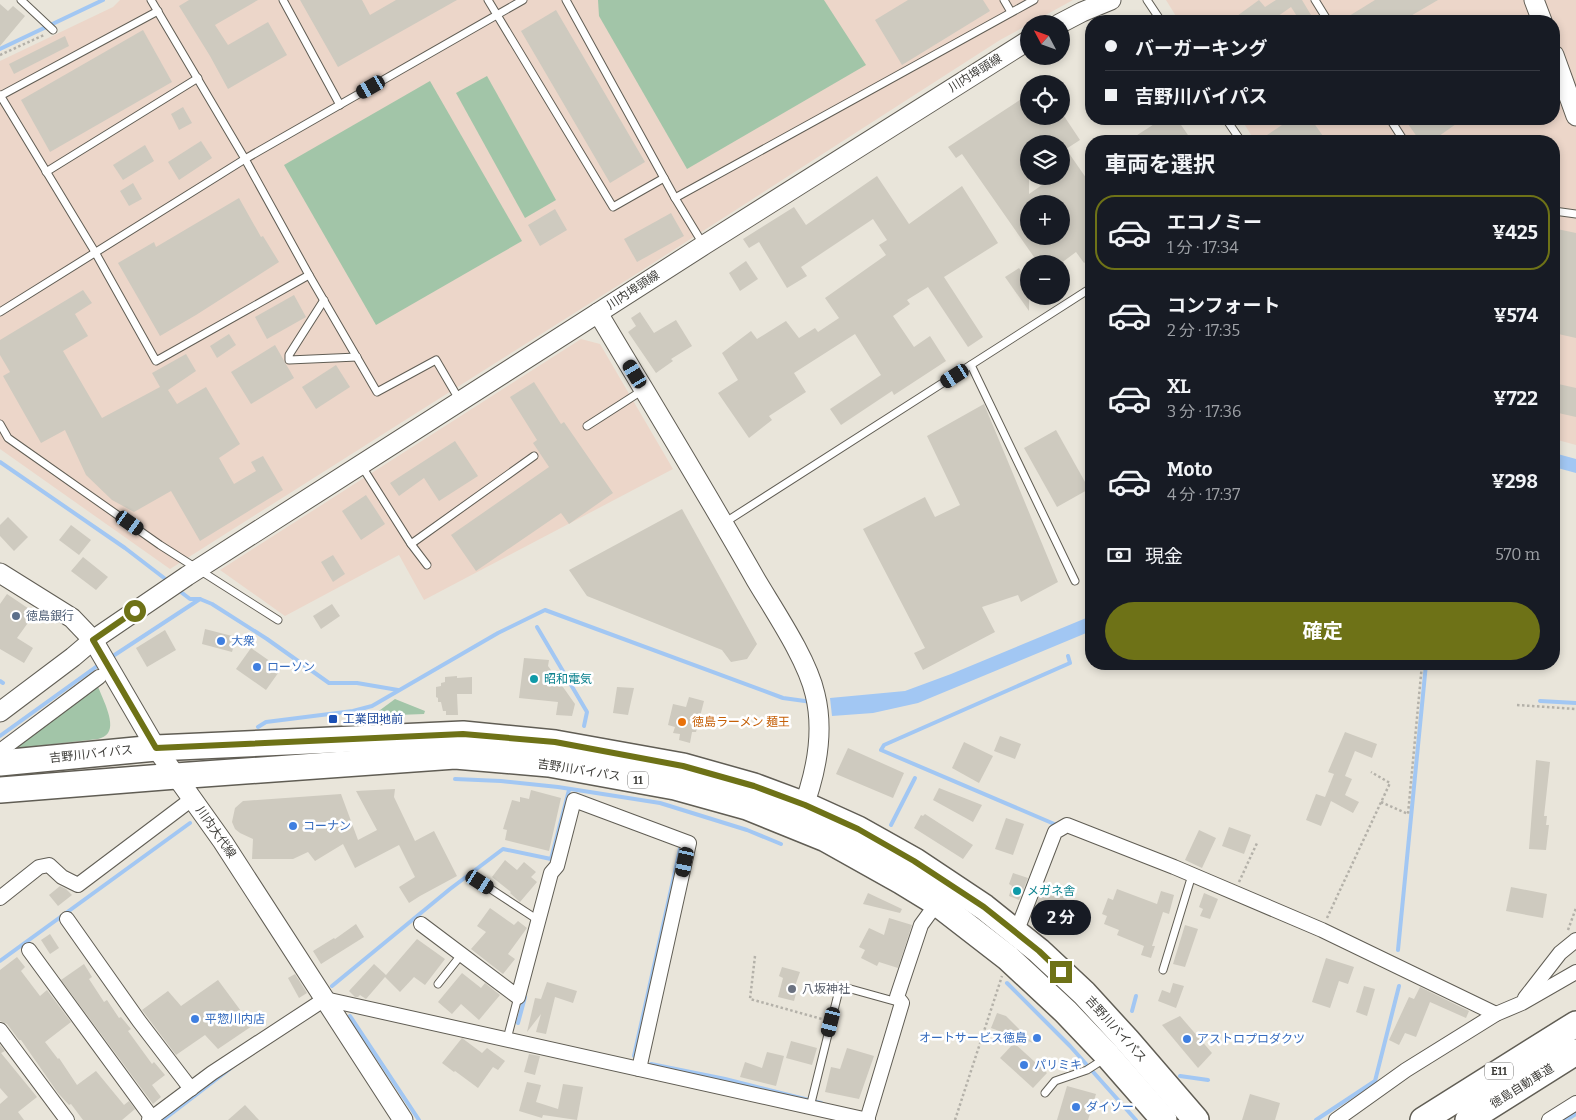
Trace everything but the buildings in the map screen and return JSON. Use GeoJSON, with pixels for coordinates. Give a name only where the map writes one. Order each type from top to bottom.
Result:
{"type":"FeatureCollection","features":[{"type":"Feature","properties":{"kind":"highway","name":"吉野川バイパス"},"geometry":{"type":"LineString","coordinates":[[0,763],[156,748],[463,734],[555,742],[683,766],[754,786],[800,816],[826,839],[937,903],[1008,958],[1066,1012],[1095,1065],[1164,1120]]}},
{"type":"Feature","properties":{"kind":"highway","name":"吉野川バイパス"},"geometry":{"type":"LineString","coordinates":[[0,790],[456,756],[549,764],[675,787],[746,807],[800,816],[858,829],[914,861],[984,907],[1039,951],[1084,994],[1127,1040],[1196,1120]]}},
{"type":"Feature","properties":{"kind":"highway","name":"徳島自動車道"},"geometry":{"type":"LineString","coordinates":[[1423,1120],[1576,1024]]}},
{"type":"Feature","properties":{"kind":"highway","name":"徳島自動車道"},"geometry":{"type":"LineString","coordinates":[[1468,1120],[1576,1052]]}},
{"type":"Feature","properties":{"kind":"main road"},"geometry":{"type":"LineString","coordinates":[[1070,18],[1111,0]]}},
{"type":"Feature","properties":{"kind":"main road"},"geometry":{"type":"LineString","coordinates":[[1534,0],[1540,15]]}},
{"type":"Feature","properties":{"kind":"main road","name":"川内埠頭線"},"geometry":{"type":"LineString","coordinates":[[800,816],[811,787],[820,735],[815,693],[809,676],[792,642],[724,523],[598,313],[704,244],[1020,46]]}},
{"type":"Feature","properties":{"kind":"main road"},"geometry":{"type":"LineString","coordinates":[[1560,72],[1576,116]]}},
{"type":"Feature","properties":{"kind":"main road"},"geometry":{"type":"LineString","coordinates":[[0,712],[93,640],[163,592],[598,313]]}},
{"type":"Feature","properties":{"kind":"main road","name":"川内大代線"},"geometry":{"type":"LineString","coordinates":[[0,573],[72,618],[93,640],[104,668],[156,748],[223,842],[402,1120]]}},
{"type":"Feature","properties":{"kind":"street"},"geometry":{"type":"LineString","coordinates":[[0,751],[104,668]]}},
{"type":"Feature","properties":{"kind":"street"},"geometry":{"type":"LineString","coordinates":[[2,893],[39,867],[49,865],[62,877],[78,885],[192,799]]}},
{"type":"Feature","properties":{"kind":"street"},"geometry":{"type":"LineString","coordinates":[[421,924],[518,997],[551,873],[557,866],[574,800],[690,843],[639,1069]]}},
{"type":"Feature","properties":{"kind":"street"},"geometry":{"type":"LineString","coordinates":[[1008,958],[1016,932],[1055,832],[1066,825],[1192,875],[1322,930],[1496,1014]]}},
{"type":"Feature","properties":{"kind":"street"},"geometry":{"type":"LineString","coordinates":[[29,950],[150,1119],[212,1073],[325,999],[867,1120],[902,1003],[897,997],[921,925],[937,903]]}},
{"type":"Feature","properties":{"kind":"street"},"geometry":{"type":"LineString","coordinates":[[67,919],[139,1021],[191,1089]]}},
{"type":"Feature","properties":{"kind":"street"},"geometry":{"type":"LineString","coordinates":[[1522,1003],[1560,953],[1576,940]]}},
{"type":"Feature","properties":{"kind":"street"},"geometry":{"type":"LineString","coordinates":[[1336,1120],[1406,1070],[1496,1014],[1522,1003],[1576,972]]}},
{"type":"Feature","properties":{"kind":"street"},"geometry":{"type":"LineString","coordinates":[[0,1030],[67,1120]]}},
{"type":"Feature","properties":{"kind":"street"},"geometry":{"type":"LineString","coordinates":[[1549,1120],[1576,1103]]}},
{"type":"Feature","properties":{"kind":"lane"},"geometry":{"type":"LineString","coordinates":[[21,0],[53,30]]}},
{"type":"Feature","properties":{"kind":"lane"},"geometry":{"type":"LineString","coordinates":[[151,0],[245,159],[377,392],[436,360],[460,401]]}},
{"type":"Feature","properties":{"kind":"lane"},"geometry":{"type":"LineString","coordinates":[[283,0],[340,105]]}},
{"type":"Feature","properties":{"kind":"lane"},"geometry":{"type":"LineString","coordinates":[[488,0],[612,207],[664,178]]}},
{"type":"Feature","properties":{"kind":"lane"},"geometry":{"type":"LineString","coordinates":[[0,312],[245,159],[523,0]]}},
{"type":"Feature","properties":{"kind":"lane"},"geometry":{"type":"LineString","coordinates":[[566,0],[675,198],[704,244]]}},
{"type":"Feature","properties":{"kind":"lane"},"geometry":{"type":"LineString","coordinates":[[1004,0],[1011,12]]}},
{"type":"Feature","properties":{"kind":"lane"},"geometry":{"type":"LineString","coordinates":[[675,198],[1034,0]]}},
{"type":"Feature","properties":{"kind":"lane"},"geometry":{"type":"LineString","coordinates":[[1147,0],[1157,15]]}},
{"type":"Feature","properties":{"kind":"lane"},"geometry":{"type":"LineString","coordinates":[[1315,0],[1324,15]]}},
{"type":"Feature","properties":{"kind":"lane"},"geometry":{"type":"LineString","coordinates":[[158,11],[0,96],[95,252],[156,361],[309,275]]}},
{"type":"Feature","properties":{"kind":"lane"},"geometry":{"type":"LineString","coordinates":[[46,172],[198,78]]}},
{"type":"Feature","properties":{"kind":"lane"},"geometry":{"type":"LineString","coordinates":[[1560,212],[1576,214]]}},
{"type":"Feature","properties":{"kind":"lane"},"geometry":{"type":"LineString","coordinates":[[724,523],[1085,292]]}},
{"type":"Feature","properties":{"kind":"lane"},"geometry":{"type":"LineString","coordinates":[[324,300],[289,355],[289,360],[357,357]]}},
{"type":"Feature","properties":{"kind":"lane"},"geometry":{"type":"LineString","coordinates":[[971,365],[1075,581]]}},
{"type":"Feature","properties":{"kind":"lane"},"geometry":{"type":"LineString","coordinates":[[587,426],[644,390]]}},
{"type":"Feature","properties":{"kind":"lane"},"geometry":{"type":"LineString","coordinates":[[0,424],[8,438],[160,544],[193,572],[278,620]]}},
{"type":"Feature","properties":{"kind":"lane"},"geometry":{"type":"LineString","coordinates":[[411,544],[534,456]]}},
{"type":"Feature","properties":{"kind":"lane"},"geometry":{"type":"LineString","coordinates":[[361,464],[411,544],[428,565]]}},
{"type":"Feature","properties":{"kind":"lane"},"geometry":{"type":"LineString","coordinates":[[1163,970],[1192,875]]}},
{"type":"Feature","properties":{"kind":"lane"},"geometry":{"type":"LineString","coordinates":[[480,882],[538,920]]}},
{"type":"Feature","properties":{"kind":"lane"},"geometry":{"type":"LineString","coordinates":[[438,984],[461,955]]}},
{"type":"Feature","properties":{"kind":"lane"},"geometry":{"type":"LineString","coordinates":[[810,1107],[840,986],[894,1001],[897,997]]}},
{"type":"Feature","properties":{"kind":"lane"},"geometry":{"type":"LineString","coordinates":[[507,1040],[518,997]]}},
{"type":"Feature","properties":{"kind":"lane"},"geometry":{"type":"LineString","coordinates":[[1045,1093],[1054,1081],[1095,1065]]}},
{"type":"Feature","properties":{"kind":"path"},"geometry":{"type":"LineString","coordinates":[[0,55],[53,30]]}},
{"type":"Feature","properties":{"kind":"path"},"geometry":{"type":"LineString","coordinates":[[1381,802],[1408,814],[1421,670]]}},
{"type":"Feature","properties":{"kind":"path"},"geometry":{"type":"LineString","coordinates":[[1517,705],[1576,709]]}},
{"type":"Feature","properties":{"kind":"path"},"geometry":{"type":"LineString","coordinates":[[1322,930],[1390,783],[1371,772]]}},
{"type":"Feature","properties":{"kind":"path"},"geometry":{"type":"LineString","coordinates":[[1234,894],[1257,843]]}},
{"type":"Feature","properties":{"kind":"path"},"geometry":{"type":"LineString","coordinates":[[755,956],[750,999],[831,1022]]}},
{"type":"Feature","properties":{"kind":"path"},"geometry":{"type":"LineString","coordinates":[[955,1120],[1008,958]]}},
{"type":"Feature","properties":{"kind":"shaded area"},"geometry":{"type":"Polygon","coordinates":[[[120,0],[1073,0],[1046,15],[1020,15],[1020,29],[170,569],[0,449],[0,61],[113,7],[120,0]]]}},
{"type":"Feature","properties":{"kind":"shaded area"},"geometry":{"type":"Polygon","coordinates":[[[1166,0],[1576,0],[1576,445],[1560,441],[1560,135],[1251,135],[1245,125],[1560,125],[1560,15],[1175,15],[1166,0]]]}},
{"type":"Feature","properties":{"kind":"shaded area"},"geometry":{"type":"Polygon","coordinates":[[[581,339],[600,344],[673,469],[424,600],[399,555],[285,616],[220,570],[581,339]]]}},
{"type":"Feature","properties":{"kind":"green space"},"geometry":{"type":"Polygon","coordinates":[[[598,0],[824,0],[866,65],[687,169],[599,16],[598,0]]]}},
{"type":"Feature","properties":{"kind":"green space"},"geometry":{"type":"Polygon","coordinates":[[[487,76],[556,200],[525,218],[456,93],[487,76]]]}},
{"type":"Feature","properties":{"kind":"green space"},"geometry":{"type":"Polygon","coordinates":[[[430,81],[522,241],[376,325],[284,165],[430,81]]]}},
{"type":"Feature","properties":{"kind":"green space"},"geometry":{"type":"Polygon","coordinates":[[[97,684],[110,722],[110,728],[105,736],[98,739],[10,749],[97,684]]]}},
{"type":"Feature","properties":{"kind":"green space"},"geometry":{"type":"Polygon","coordinates":[[[395,699],[425,711],[424,714],[372,716],[395,699]]]}},
{"type":"Feature","properties":{"kind":"water"},"geometry":{"type":"Polygon","coordinates":[[[1560,455],[1576,459],[1576,473],[1560,469],[1560,455]]]}},
{"type":"Feature","properties":{"kind":"water"},"geometry":{"type":"Polygon","coordinates":[[[1085,618],[1085,633],[918,703],[873,713],[832,716],[830,698],[905,691],[1085,618]]]}},
{"type":"Feature","properties":{"kind":"waterway"},"geometry":{"type":"LineString","coordinates":[[0,49],[103,0]]}},
{"type":"Feature","properties":{"kind":"waterway"},"geometry":{"type":"LineString","coordinates":[[0,462],[125,548],[168,581]]}},
{"type":"Feature","properties":{"kind":"waterway"},"geometry":{"type":"LineString","coordinates":[[177,589],[190,599],[200,599],[212,604],[267,639],[329,683],[357,683],[398,690]]}},
{"type":"Feature","properties":{"kind":"waterway"},"geometry":{"type":"LineString","coordinates":[[110,658],[200,599]]}},
{"type":"Feature","properties":{"kind":"waterway"},"geometry":{"type":"LineString","coordinates":[[258,727],[266,722],[353,711],[372,706],[498,633],[545,610],[783,698],[812,702]]}},
{"type":"Feature","properties":{"kind":"waterway"},"geometry":{"type":"LineString","coordinates":[[537,627],[587,712],[584,726]]}},
{"type":"Feature","properties":{"kind":"waterway"},"geometry":{"type":"LineString","coordinates":[[1059,826],[881,750],[884,745],[1070,663],[1068,656]]}},
{"type":"Feature","properties":{"kind":"waterway"},"geometry":{"type":"LineString","coordinates":[[0,736],[100,664]]}},
{"type":"Feature","properties":{"kind":"waterway"},"geometry":{"type":"LineString","coordinates":[[1398,950],[1425,670]]}},
{"type":"Feature","properties":{"kind":"waterway"},"geometry":{"type":"LineString","coordinates":[[1540,701],[1576,703]]}},
{"type":"Feature","properties":{"kind":"waterway"},"geometry":{"type":"LineString","coordinates":[[891,825],[915,778]]}},
{"type":"Feature","properties":{"kind":"waterway"},"geometry":{"type":"LineString","coordinates":[[455,779],[501,781],[558,787],[660,803],[747,830],[781,844]]}},
{"type":"Feature","properties":{"kind":"waterway"},"geometry":{"type":"LineString","coordinates":[[332,986],[450,889],[503,849],[551,859],[569,790]]}},
{"type":"Feature","properties":{"kind":"waterway"},"geometry":{"type":"LineString","coordinates":[[0,961],[190,823]]}},
{"type":"Feature","properties":{"kind":"waterway"},"geometry":{"type":"LineString","coordinates":[[634,1056],[680,849]]}},
{"type":"Feature","properties":{"kind":"waterway"},"geometry":{"type":"LineString","coordinates":[[1007,983],[1070,1046],[1136,1120]]}},
{"type":"Feature","properties":{"kind":"waterway"},"geometry":{"type":"LineString","coordinates":[[1316,1120],[1375,1081],[1399,986]]}},
{"type":"Feature","properties":{"kind":"waterway"},"geometry":{"type":"LineString","coordinates":[[1132,1011],[1136,996]]}},
{"type":"Feature","properties":{"kind":"waterway"},"geometry":{"type":"LineString","coordinates":[[518,1023],[525,997]]}},
{"type":"Feature","properties":{"kind":"waterway"},"geometry":{"type":"LineString","coordinates":[[350,1016],[419,1120]]}},
{"type":"Feature","properties":{"kind":"waterway"},"geometry":{"type":"LineString","coordinates":[[651,1064],[725,1079],[821,1103]]}},
{"type":"Feature","properties":{"kind":"waterway"},"geometry":{"type":"LineString","coordinates":[[163,1120],[231,1068]]}},
{"type":"Feature","properties":{"kind":"waterway"},"geometry":{"type":"LineString","coordinates":[[1180,1076],[1208,1080]]}},
{"type":"Feature","properties":{"kind":"waterway"},"geometry":{"type":"LineString","coordinates":[[1566,1120],[1576,1114]]}},
{"type":"Feature","properties":{"kind":"place","name":"徳島銀行"},"geometry":{"type":"Point","coordinates":[16,616]}},
{"type":"Feature","properties":{"kind":"place","name":"大衆"},"geometry":{"type":"Point","coordinates":[221,641]}},
{"type":"Feature","properties":{"kind":"place","name":"ローソン"},"geometry":{"type":"Point","coordinates":[257,667]}},
{"type":"Feature","properties":{"kind":"place","name":"昭和電気"},"geometry":{"type":"Point","coordinates":[534,679]}},
{"type":"Feature","properties":{"kind":"place","name":"工業団地前"},"geometry":{"type":"Point","coordinates":[333,719]}},
{"type":"Feature","properties":{"kind":"place","name":"徳島ラーメン 麺王"},"geometry":{"type":"Point","coordinates":[682,722]}},
{"type":"Feature","properties":{"kind":"place","name":"コーナン"},"geometry":{"type":"Point","coordinates":[293,826]}},
{"type":"Feature","properties":{"kind":"place","name":"メガネ舎"},"geometry":{"type":"Point","coordinates":[1017,891]}},
{"type":"Feature","properties":{"kind":"place","name":"八坂神社"},"geometry":{"type":"Point","coordinates":[792,989]}},
{"type":"Feature","properties":{"kind":"place","name":"平惣川内店"},"geometry":{"type":"Point","coordinates":[195,1019]}},
{"type":"Feature","properties":{"kind":"place","name":"オートサービス徳島"},"geometry":{"type":"Point","coordinates":[1037,1038]}},
{"type":"Feature","properties":{"kind":"place","name":"アストロプロダクツ"},"geometry":{"type":"Point","coordinates":[1187,1039]}},
{"type":"Feature","properties":{"kind":"place","name":"パリミキ"},"geometry":{"type":"Point","coordinates":[1024,1065]}},
{"type":"Feature","properties":{"kind":"place","name":"ダイソー"},"geometry":{"type":"Point","coordinates":[1076,1107]}},
{"type":"Feature","properties":{"kind":"route"},"geometry":{"type":"LineString","coordinates":[[135,611],[93,640],[156,748],[463,734],[555,742],[683,766],[754,786],[805,805],[858,829],[914,861],[984,907],[1039,951],[1061,972]]}}]}
